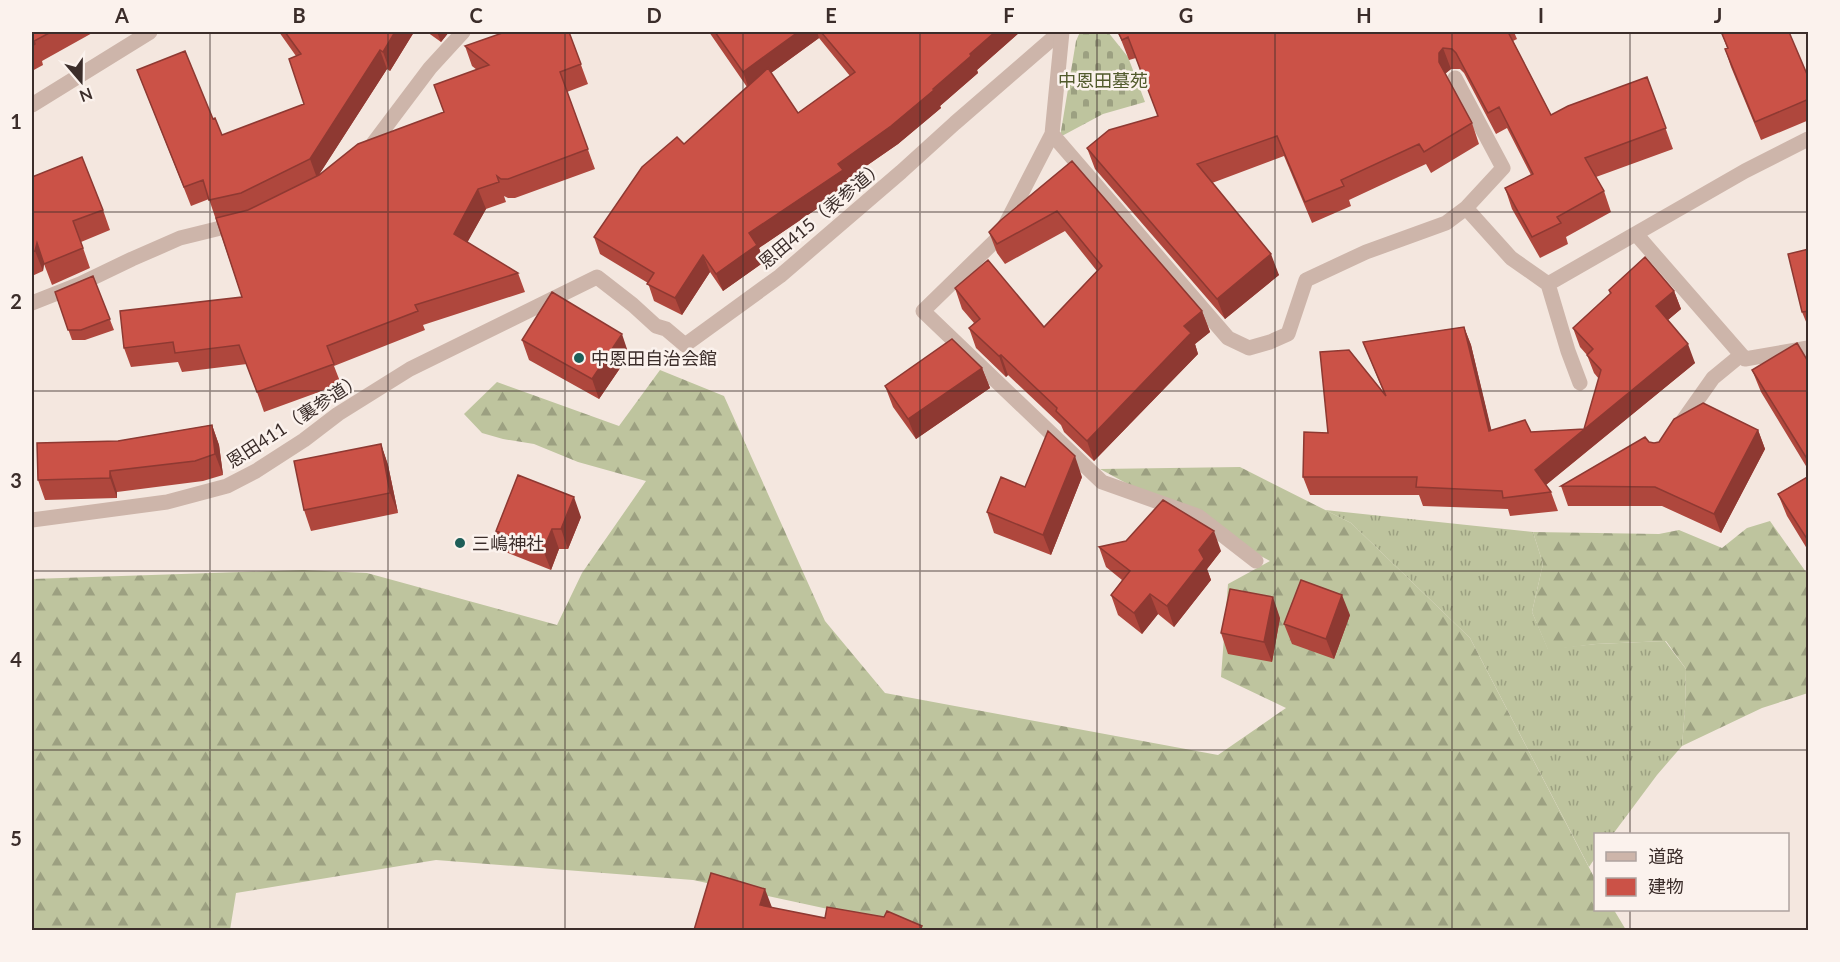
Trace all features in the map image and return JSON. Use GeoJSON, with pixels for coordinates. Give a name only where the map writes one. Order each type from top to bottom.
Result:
{"type":"FeatureCollection","features":[{"type":"Feature","properties":{"kind":"street"},"geometry":{"type":"LineString","coordinates":[[32,105],[150,32]]}},
{"type":"Feature","properties":{"kind":"street"},"geometry":{"type":"LineString","coordinates":[[355,159],[372,145],[430,68],[463,32]]}},
{"type":"Feature","properties":{"kind":"street"},"geometry":{"type":"LineString","coordinates":[[1061,32],[1052,134],[999,237],[923,311],[1102,482],[1198,516],[1256,561]]}},
{"type":"Feature","properties":{"kind":"street","name":"恩田415（表参道）"},"geometry":{"type":"LineString","coordinates":[[597,277],[633,304],[656,326],[666,329],[685,345],[780,276],[1061,32]]}},
{"type":"Feature","properties":{"kind":"street"},"geometry":{"type":"LineString","coordinates":[[1052,134],[1228,338],[1249,348],[1288,334],[1306,280],[1366,252],[1446,224],[1466,208],[1503,168],[1455,78]]}},
{"type":"Feature","properties":{"kind":"street"},"geometry":{"type":"LineString","coordinates":[[1548,284],[1745,171],[1809,140]]}},
{"type":"Feature","properties":{"kind":"street"},"geometry":{"type":"LineString","coordinates":[[1466,208],[1511,258],[1548,284],[1580,383]]}},
{"type":"Feature","properties":{"kind":"street"},"geometry":{"type":"LineString","coordinates":[[32,303],[80,284],[180,238],[251,221]]}},
{"type":"Feature","properties":{"kind":"street"},"geometry":{"type":"LineString","coordinates":[[1636,234],[1745,359],[1809,348]]}},
{"type":"Feature","properties":{"kind":"street","name":"恩田411（裏参道）"},"geometry":{"type":"LineString","coordinates":[[32,520],[167,502],[227,486],[256,471],[304,440],[338,414],[410,369],[597,277]]}},
{"type":"Feature","properties":{"kind":"street"},"geometry":{"type":"LineString","coordinates":[[1667,444],[1688,410],[1713,378],[1741,355]]}},
{"type":"Feature","properties":{"kind":"green space","name":"中恩田墓苑"},"geometry":{"type":"Polygon","coordinates":[[[1080,32],[1108,32],[1128,57],[1145,102],[1103,114],[1060,137],[1076,41],[1080,32]]]}},
{"type":"Feature","properties":{"kind":"green space"},"geometry":{"type":"Polygon","coordinates":[[[660,370],[724,396],[825,621],[885,693],[1218,755],[1286,708],[1221,677],[1228,584],[1270,561],[1100,469],[1240,467],[1351,523],[1470,638],[1594,877],[1594,911],[1615,911],[1626,930],[925,930],[693,880],[436,860],[236,893],[230,930],[32,930],[32,579],[303,570],[367,573],[557,625],[582,573],[646,481],[578,462],[534,444],[482,433],[464,414],[497,382],[619,426],[660,370]]]}},
{"type":"Feature","properties":{"kind":"green space"},"geometry":{"type":"Polygon","coordinates":[[[1325,510],[1533,532],[1543,564],[1532,612],[1548,649],[1665,641],[1686,669],[1682,746],[1614,833],[1594,833],[1594,860],[1589,867],[1470,638],[1351,523],[1325,510]]]}},
{"type":"Feature","properties":{"kind":"green space"},"geometry":{"type":"Polygon","coordinates":[[[1770,521],[1808,575],[1808,693],[1762,708],[1682,746],[1686,669],[1666,641],[1596,644],[1548,650],[1532,612],[1543,564],[1533,532],[1659,534],[1679,530],[1722,548],[1747,528],[1770,521]]]}},
{"type":"Feature","properties":{"kind":"building"},"geometry":{"type":"Polygon","coordinates":[[[32,32],[51,32],[34,41],[35,44],[32,46],[32,32]]]}},
{"type":"Feature","properties":{"kind":"building"},"geometry":{"type":"Polygon","coordinates":[[[285,32],[395,32],[383,52],[380,50],[310,159],[241,193],[209,200],[203,180],[184,187],[137,70],[185,51],[222,135],[304,104],[289,59],[301,54],[285,32]]]}},
{"type":"Feature","properties":{"kind":"building"},"geometry":{"type":"Polygon","coordinates":[[[505,32],[569,32],[581,64],[560,72],[588,149],[508,179],[501,179],[497,176],[499,182],[478,189],[454,234],[518,273],[415,305],[418,311],[327,346],[334,364],[257,392],[239,345],[175,353],[173,342],[124,348],[120,311],[242,297],[216,218],[248,210],[319,175],[358,144],[444,112],[434,85],[489,65],[465,46],[505,32]]]}},
{"type":"Feature","properties":{"kind":"building"},"geometry":{"type":"Polygon","coordinates":[[[715,32],[798,32],[743,72],[715,32]]]}},
{"type":"Feature","properties":{"kind":"building"},"geometry":{"type":"Polygon","coordinates":[[[821,32],[995,32],[934,90],[891,126],[838,164],[843,170],[749,233],[757,245],[716,274],[703,255],[675,298],[647,284],[654,273],[594,237],[642,167],[677,137],[684,144],[768,68],[798,113],[855,72],[821,32]]]}},
{"type":"Feature","properties":{"kind":"building"},"geometry":{"type":"Polygon","coordinates":[[[1118,32],[1508,32],[1551,115],[1568,106],[1647,77],[1666,128],[1585,158],[1604,191],[1557,217],[1561,223],[1532,237],[1505,188],[1533,174],[1499,107],[1488,113],[1456,53],[1452,49],[1443,48],[1439,53],[1439,62],[1472,123],[1424,152],[1419,144],[1341,180],[1344,186],[1305,202],[1277,136],[1197,164],[1271,254],[1217,299],[1087,148],[1109,130],[1158,116],[1128,37],[1122,40],[1118,32]]]}},
{"type":"Feature","properties":{"kind":"building"},"geometry":{"type":"Polygon","coordinates":[[[1728,32],[1789,32],[1809,79],[1809,99],[1755,122],[1725,49],[1728,48],[1722,34],[1728,32]]]}},
{"type":"Feature","properties":{"kind":"building"},"geometry":{"type":"Polygon","coordinates":[[[82,157],[103,210],[73,221],[83,248],[44,264],[37,243],[35,251],[32,252],[32,177],[82,157]]]}},
{"type":"Feature","properties":{"kind":"building"},"geometry":{"type":"Polygon","coordinates":[[[1072,161],[1202,311],[1184,326],[1191,333],[1087,441],[1056,411],[1057,408],[969,328],[980,319],[955,288],[988,260],[1044,327],[1102,266],[1057,211],[997,244],[989,232],[1072,161]]]}},
{"type":"Feature","properties":{"kind":"building"},"geometry":{"type":"Polygon","coordinates":[[[1809,249],[1809,311],[1802,312],[1788,254],[1809,249]]]}},
{"type":"Feature","properties":{"kind":"building"},"geometry":{"type":"Polygon","coordinates":[[[1645,257],[1674,291],[1656,306],[1688,344],[1535,470],[1551,492],[1503,498],[1502,491],[1416,487],[1417,477],[1303,477],[1304,432],[1328,433],[1320,352],[1349,350],[1386,396],[1363,342],[1464,327],[1489,431],[1525,420],[1531,432],[1584,429],[1601,370],[1587,355],[1593,349],[1573,328],[1645,257]]]}},
{"type":"Feature","properties":{"kind":"building"},"geometry":{"type":"Polygon","coordinates":[[[93,276],[110,319],[81,330],[68,330],[55,292],[93,276]]]}},
{"type":"Feature","properties":{"kind":"building"},"geometry":{"type":"Polygon","coordinates":[[[552,292],[622,334],[592,379],[522,340],[552,292]]]}},
{"type":"Feature","properties":{"kind":"building"},"geometry":{"type":"Polygon","coordinates":[[[952,339],[982,368],[908,419],[885,386],[952,339]]]}},
{"type":"Feature","properties":{"kind":"building"},"geometry":{"type":"Polygon","coordinates":[[[1797,343],[1809,363],[1809,462],[1752,370],[1797,343]]]}},
{"type":"Feature","properties":{"kind":"building"},"geometry":{"type":"Polygon","coordinates":[[[1703,403],[1758,430],[1714,514],[1655,487],[1561,486],[1645,437],[1649,442],[1659,442],[1674,419],[1703,403]]]}},
{"type":"Feature","properties":{"kind":"building"},"geometry":{"type":"Polygon","coordinates":[[[212,425],[215,454],[195,461],[110,471],[110,478],[38,480],[37,443],[118,441],[212,425]]]}},
{"type":"Feature","properties":{"kind":"building"},"geometry":{"type":"Polygon","coordinates":[[[1048,431],[1075,456],[1043,535],[987,512],[1001,477],[1025,487],[1048,431]]]}},
{"type":"Feature","properties":{"kind":"building"},"geometry":{"type":"Polygon","coordinates":[[[381,444],[390,493],[304,510],[294,461],[381,444]]]}},
{"type":"Feature","properties":{"kind":"building"},"geometry":{"type":"Polygon","coordinates":[[[518,475],[574,497],[561,529],[552,529],[543,550],[496,531],[518,475]]]}},
{"type":"Feature","properties":{"kind":"building"},"geometry":{"type":"Polygon","coordinates":[[[1809,476],[1809,542],[1778,494],[1809,476]]]}},
{"type":"Feature","properties":{"kind":"building"},"geometry":{"type":"Polygon","coordinates":[[[1163,500],[1214,531],[1199,550],[1204,559],[1167,606],[1150,594],[1134,613],[1111,595],[1130,571],[1099,547],[1126,541],[1163,500]]]}},
{"type":"Feature","properties":{"kind":"building"},"geometry":{"type":"Polygon","coordinates":[[[1301,580],[1342,595],[1326,639],[1284,624],[1301,580]]]}},
{"type":"Feature","properties":{"kind":"building"},"geometry":{"type":"Polygon","coordinates":[[[1230,589],[1273,597],[1264,642],[1221,633],[1230,589]]]}},
{"type":"Feature","properties":{"kind":"building"},"geometry":{"type":"Polygon","coordinates":[[[711,873],[765,889],[760,905],[825,918],[827,907],[884,917],[887,911],[922,926],[920,930],[694,930],[711,873]]]}},
{"type":"Feature","properties":{"kind":"place","name":"中恩田自治会館"},"geometry":{"type":"Point","coordinates":[579,358]}},
{"type":"Feature","properties":{"kind":"place","name":"三嶋神社"},"geometry":{"type":"Point","coordinates":[460,543]}}]}
